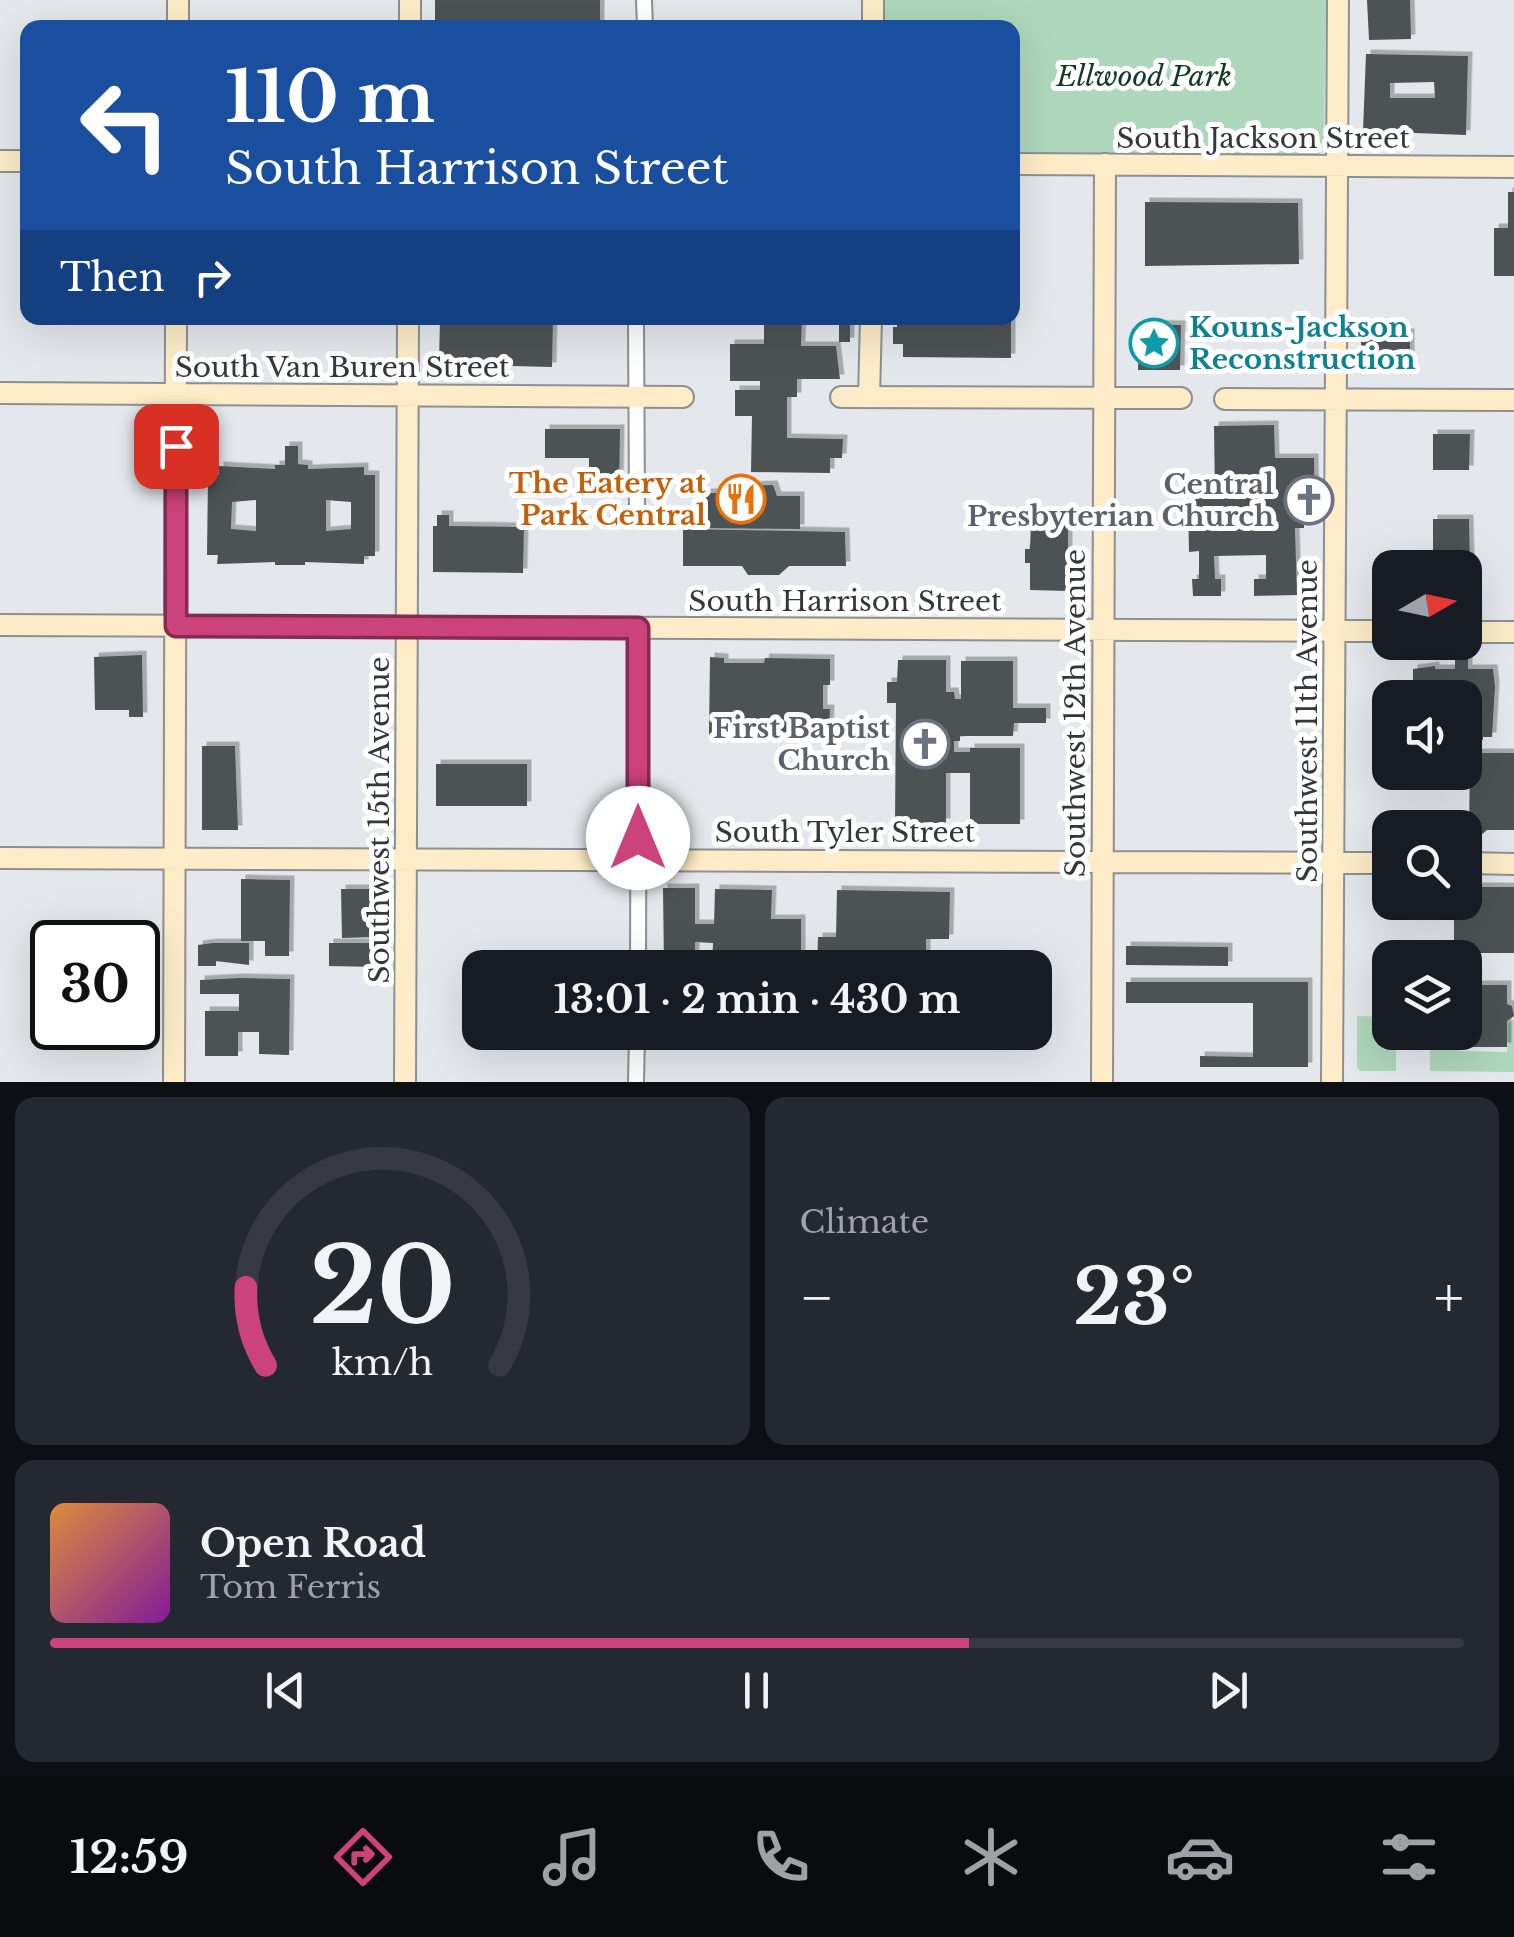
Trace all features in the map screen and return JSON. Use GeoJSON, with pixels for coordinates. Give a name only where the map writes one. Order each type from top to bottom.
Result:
{"type":"FeatureCollection","features":[{"type":"Feature","properties":{"kind":"street","name":"Southwest 11th Avenue"},"geometry":{"type":"LineString","coordinates":[[1332,1082],[1338,0]]}},
{"type":"Feature","properties":{"kind":"street","name":"South Jackson Street"},"geometry":{"type":"LineString","coordinates":[[1020,164],[1514,167]]}},
{"type":"Feature","properties":{"kind":"street","name":"Southwest 12th Avenue"},"geometry":{"type":"LineString","coordinates":[[1102,1082],[1106,164]]}},
{"type":"Feature","properties":{"kind":"street"},"geometry":{"type":"LineString","coordinates":[[174,1082],[176,325]]}},
{"type":"Feature","properties":{"kind":"street","name":"Southwest 15th Avenue"},"geometry":{"type":"LineString","coordinates":[[405,1082],[408,325]]}},
{"type":"Feature","properties":{"kind":"street"},"geometry":{"type":"LineString","coordinates":[[636,325],[637,512]]}},
{"type":"Feature","properties":{"kind":"street"},"geometry":{"type":"LineString","coordinates":[[869,397],[871,325]]}},
{"type":"Feature","properties":{"kind":"street","name":"South Van Buren Street"},"geometry":{"type":"LineString","coordinates":[[0,394],[684,397]]}},
{"type":"Feature","properties":{"kind":"street"},"geometry":{"type":"LineString","coordinates":[[842,397],[1181,398]]}},
{"type":"Feature","properties":{"kind":"street"},"geometry":{"type":"LineString","coordinates":[[1225,398],[1514,400]]}},
{"type":"Feature","properties":{"kind":"street","name":"South Harrison Street"},"geometry":{"type":"LineString","coordinates":[[0,626],[1372,632]]}},
{"type":"Feature","properties":{"kind":"street"},"geometry":{"type":"LineString","coordinates":[[638,628],[638,950]]}},
{"type":"Feature","properties":{"kind":"street"},"geometry":{"type":"LineString","coordinates":[[1482,632],[1514,632]]}},
{"type":"Feature","properties":{"kind":"street","name":"South Tyler Street"},"geometry":{"type":"LineString","coordinates":[[0,858],[1372,863]]}},
{"type":"Feature","properties":{"kind":"street"},"geometry":{"type":"LineString","coordinates":[[1482,863],[1514,864]]}},
{"type":"Feature","properties":{"kind":"street"},"geometry":{"type":"LineString","coordinates":[[636,1082],[637,1050]]}},
{"type":"Feature","properties":{"kind":"green space","name":"Ellwood Park"},"geometry":{"type":"Polygon","coordinates":[[[883,0],[1326,0],[1324,147],[1312,156],[1020,154],[1020,20],[883,20],[883,0]]]}},
{"type":"Feature","properties":{"kind":"green space"},"geometry":{"type":"Polygon","coordinates":[[[1357,1016],[1372,1016],[1372,1050],[1396,1050],[1396,1071],[1360,1071],[1357,1016]]]}},
{"type":"Feature","properties":{"kind":"green space"},"geometry":{"type":"Polygon","coordinates":[[[1514,1019],[1514,1072],[1430,1071],[1430,1050],[1507,1052],[1508,1023],[1514,1019]]]}},
{"type":"Feature","properties":{"kind":"building"},"geometry":{"type":"Polygon","coordinates":[[[435,0],[600,0],[600,20],[435,20],[435,0]]]}},
{"type":"Feature","properties":{"kind":"building"},"geometry":{"type":"Polygon","coordinates":[[[1367,0],[1410,0],[1411,39],[1369,40],[1367,0]]]}},
{"type":"Feature","properties":{"kind":"building"},"geometry":{"type":"Polygon","coordinates":[[[1366,54],[1468,56],[1466,135],[1363,131],[1366,54]],[[1434,82],[1390,83],[1390,98],[1435,98],[1434,82]]]}},
{"type":"Feature","properties":{"kind":"building"},"geometry":{"type":"Polygon","coordinates":[[[1508,192],[1514,192],[1514,276],[1494,276],[1494,228],[1508,228],[1508,192]]]}},
{"type":"Feature","properties":{"kind":"building"},"geometry":{"type":"Polygon","coordinates":[[[1145,202],[1298,203],[1299,264],[1145,266],[1145,202]]]}},
{"type":"Feature","properties":{"kind":"building"},"geometry":{"type":"Polygon","coordinates":[[[1139,324],[1181,325],[1180,370],[1138,370],[1139,324]]]}},
{"type":"Feature","properties":{"kind":"building"},"geometry":{"type":"Polygon","coordinates":[[[440,325],[553,325],[552,367],[439,364],[440,325]]]}},
{"type":"Feature","properties":{"kind":"building"},"geometry":{"type":"Polygon","coordinates":[[[764,325],[802,325],[801,346],[836,346],[840,379],[797,379],[797,397],[787,397],[787,438],[843,439],[842,458],[830,458],[830,473],[751,472],[752,416],[735,416],[735,390],[760,390],[760,381],[730,381],[730,344],[764,344],[764,325]]]}},
{"type":"Feature","properties":{"kind":"building"},"geometry":{"type":"Polygon","coordinates":[[[839,325],[850,325],[850,342],[839,342],[839,325]]]}},
{"type":"Feature","properties":{"kind":"building"},"geometry":{"type":"Polygon","coordinates":[[[1011,325],[1011,358],[903,357],[903,344],[893,344],[893,327],[1011,325]]]}},
{"type":"Feature","properties":{"kind":"building"},"geometry":{"type":"Polygon","coordinates":[[[1361,333],[1410,333],[1410,372],[1361,372],[1361,333]]]}},
{"type":"Feature","properties":{"kind":"building"},"geometry":{"type":"Polygon","coordinates":[[[1274,425],[1275,458],[1314,458],[1315,513],[1304,514],[1304,528],[1295,528],[1297,595],[1254,596],[1254,579],[1266,579],[1266,555],[1214,556],[1221,596],[1193,596],[1192,579],[1199,579],[1199,551],[1189,552],[1188,498],[1215,498],[1214,426],[1274,425]]]}},
{"type":"Feature","properties":{"kind":"building"},"geometry":{"type":"Polygon","coordinates":[[[545,429],[620,429],[619,496],[589,496],[589,458],[545,458],[545,429]]]}},
{"type":"Feature","properties":{"kind":"building"},"geometry":{"type":"Polygon","coordinates":[[[1433,434],[1470,434],[1469,470],[1433,470],[1433,434]]]}},
{"type":"Feature","properties":{"kind":"building"},"geometry":{"type":"Polygon","coordinates":[[[285,446],[298,446],[298,464],[308,465],[308,469],[364,467],[364,475],[375,475],[375,556],[364,556],[364,564],[275,565],[217,564],[218,555],[207,555],[208,475],[219,475],[219,466],[275,469],[275,465],[285,465],[285,446]],[[256,500],[232,502],[231,529],[256,531],[256,500]],[[326,500],[326,531],[351,529],[351,502],[326,500]]]}},
{"type":"Feature","properties":{"kind":"building"},"geometry":{"type":"Polygon","coordinates":[[[739,481],[743,486],[773,485],[777,496],[800,496],[800,529],[702,528],[702,493],[720,493],[724,489],[727,493],[739,481]]]}},
{"type":"Feature","properties":{"kind":"building"},"geometry":{"type":"Polygon","coordinates":[[[437,515],[449,515],[449,526],[524,527],[523,573],[433,572],[433,526],[437,526],[437,515]]]}},
{"type":"Feature","properties":{"kind":"building"},"geometry":{"type":"Polygon","coordinates":[[[1433,519],[1469,519],[1470,550],[1433,550],[1433,519]]]}},
{"type":"Feature","properties":{"kind":"building"},"geometry":{"type":"Polygon","coordinates":[[[1031,522],[1068,522],[1068,591],[1030,590],[1030,563],[1025,563],[1025,549],[1030,549],[1031,522]]]}},
{"type":"Feature","properties":{"kind":"building"},"geometry":{"type":"Polygon","coordinates":[[[683,529],[845,532],[846,566],[789,566],[779,575],[748,575],[742,566],[683,566],[683,529]]]}},
{"type":"Feature","properties":{"kind":"building"},"geometry":{"type":"Polygon","coordinates":[[[142,655],[143,717],[129,717],[129,710],[95,710],[94,657],[142,655]]]}},
{"type":"Feature","properties":{"kind":"building"},"geometry":{"type":"Polygon","coordinates":[[[710,657],[724,658],[724,663],[764,663],[765,658],[830,659],[830,685],[823,685],[823,709],[830,709],[829,734],[725,730],[725,735],[709,735],[710,657]]]}},
{"type":"Feature","properties":{"kind":"building","name":"First Baptist Church"},"geometry":{"type":"Polygon","coordinates":[[[898,660],[946,660],[946,692],[954,692],[955,699],[961,699],[961,661],[1013,661],[1013,708],[1046,708],[1046,723],[1014,723],[1013,736],[960,736],[960,741],[954,741],[954,752],[970,752],[970,748],[1020,748],[1020,824],[970,824],[970,773],[946,773],[946,823],[895,823],[896,703],[887,703],[887,682],[897,682],[898,660]]]}},
{"type":"Feature","properties":{"kind":"building"},"geometry":{"type":"Polygon","coordinates":[[[1455,660],[1468,660],[1468,669],[1493,669],[1492,737],[1482,740],[1482,680],[1413,680],[1413,669],[1455,669],[1455,660]]]}},
{"type":"Feature","properties":{"kind":"building"},"geometry":{"type":"Polygon","coordinates":[[[202,746],[235,746],[238,830],[202,830],[202,746]]]}},
{"type":"Feature","properties":{"kind":"building"},"geometry":{"type":"Polygon","coordinates":[[[1482,753],[1514,753],[1514,830],[1487,830],[1482,834],[1482,810],[1469,810],[1470,790],[1482,790],[1482,753]]]}},
{"type":"Feature","properties":{"kind":"building"},"geometry":{"type":"Polygon","coordinates":[[[436,764],[527,764],[527,806],[436,806],[436,764]]]}},
{"type":"Feature","properties":{"kind":"building"},"geometry":{"type":"Polygon","coordinates":[[[241,879],[290,880],[289,956],[265,956],[265,941],[241,941],[241,879]]]}},
{"type":"Feature","properties":{"kind":"building"},"geometry":{"type":"Polygon","coordinates":[[[1482,887],[1514,887],[1514,953],[1482,953],[1482,940],[1454,940],[1454,920],[1482,920],[1482,887]]]}},
{"type":"Feature","properties":{"kind":"building"},"geometry":{"type":"Polygon","coordinates":[[[663,888],[695,888],[695,924],[714,924],[715,889],[772,890],[771,919],[801,919],[801,950],[713,950],[713,943],[695,942],[695,950],[664,950],[663,888]]]}},
{"type":"Feature","properties":{"kind":"building"},"geometry":{"type":"Polygon","coordinates":[[[341,889],[378,889],[378,937],[342,938],[341,889]]]}},
{"type":"Feature","properties":{"kind":"building"},"geometry":{"type":"Polygon","coordinates":[[[837,890],[950,892],[949,939],[926,939],[926,950],[818,950],[818,937],[836,937],[837,890]]]}},
{"type":"Feature","properties":{"kind":"building"},"geometry":{"type":"Polygon","coordinates":[[[249,943],[249,965],[216,961],[216,966],[198,966],[198,945],[249,943]]]}},
{"type":"Feature","properties":{"kind":"building"},"geometry":{"type":"Polygon","coordinates":[[[329,943],[377,943],[377,967],[329,966],[329,943]]]}},
{"type":"Feature","properties":{"kind":"building"},"geometry":{"type":"Polygon","coordinates":[[[1126,946],[1228,947],[1228,966],[1126,965],[1126,946]]]}},
{"type":"Feature","properties":{"kind":"building"},"geometry":{"type":"Polygon","coordinates":[[[290,979],[289,1055],[259,1054],[259,1032],[238,1032],[238,1056],[205,1056],[205,1011],[239,1011],[239,994],[200,994],[200,980],[290,979]]]}},
{"type":"Feature","properties":{"kind":"building"},"geometry":{"type":"Polygon","coordinates":[[[1126,982],[1308,982],[1308,1067],[1200,1067],[1200,1056],[1253,1057],[1253,1003],[1126,1003],[1126,982]]]}},
{"type":"Feature","properties":{"kind":"building"},"geometry":{"type":"Polygon","coordinates":[[[1482,985],[1507,985],[1507,1004],[1512,1006],[1514,1016],[1507,1021],[1507,1047],[1482,1047],[1482,985]]]}},
{"type":"Feature","properties":{"kind":"place","name":"Kouns-Jackson Reconstruction"},"geometry":{"type":"Point","coordinates":[1154,343]}},
{"type":"Feature","properties":{"kind":"place","name":"The Eatery at Park Central"},"geometry":{"type":"Point","coordinates":[741,499]}},
{"type":"Feature","properties":{"kind":"place","name":"Central Presbyterian Church"},"geometry":{"type":"Point","coordinates":[1309,500]}},
{"type":"Feature","properties":{"kind":"place","name":"First Baptist Church"},"geometry":{"type":"Point","coordinates":[925,744]}},
{"type":"Feature","properties":{"kind":"route"},"geometry":{"type":"LineString","coordinates":[[176,446],[176,626],[638,628],[638,838]]}}]}
